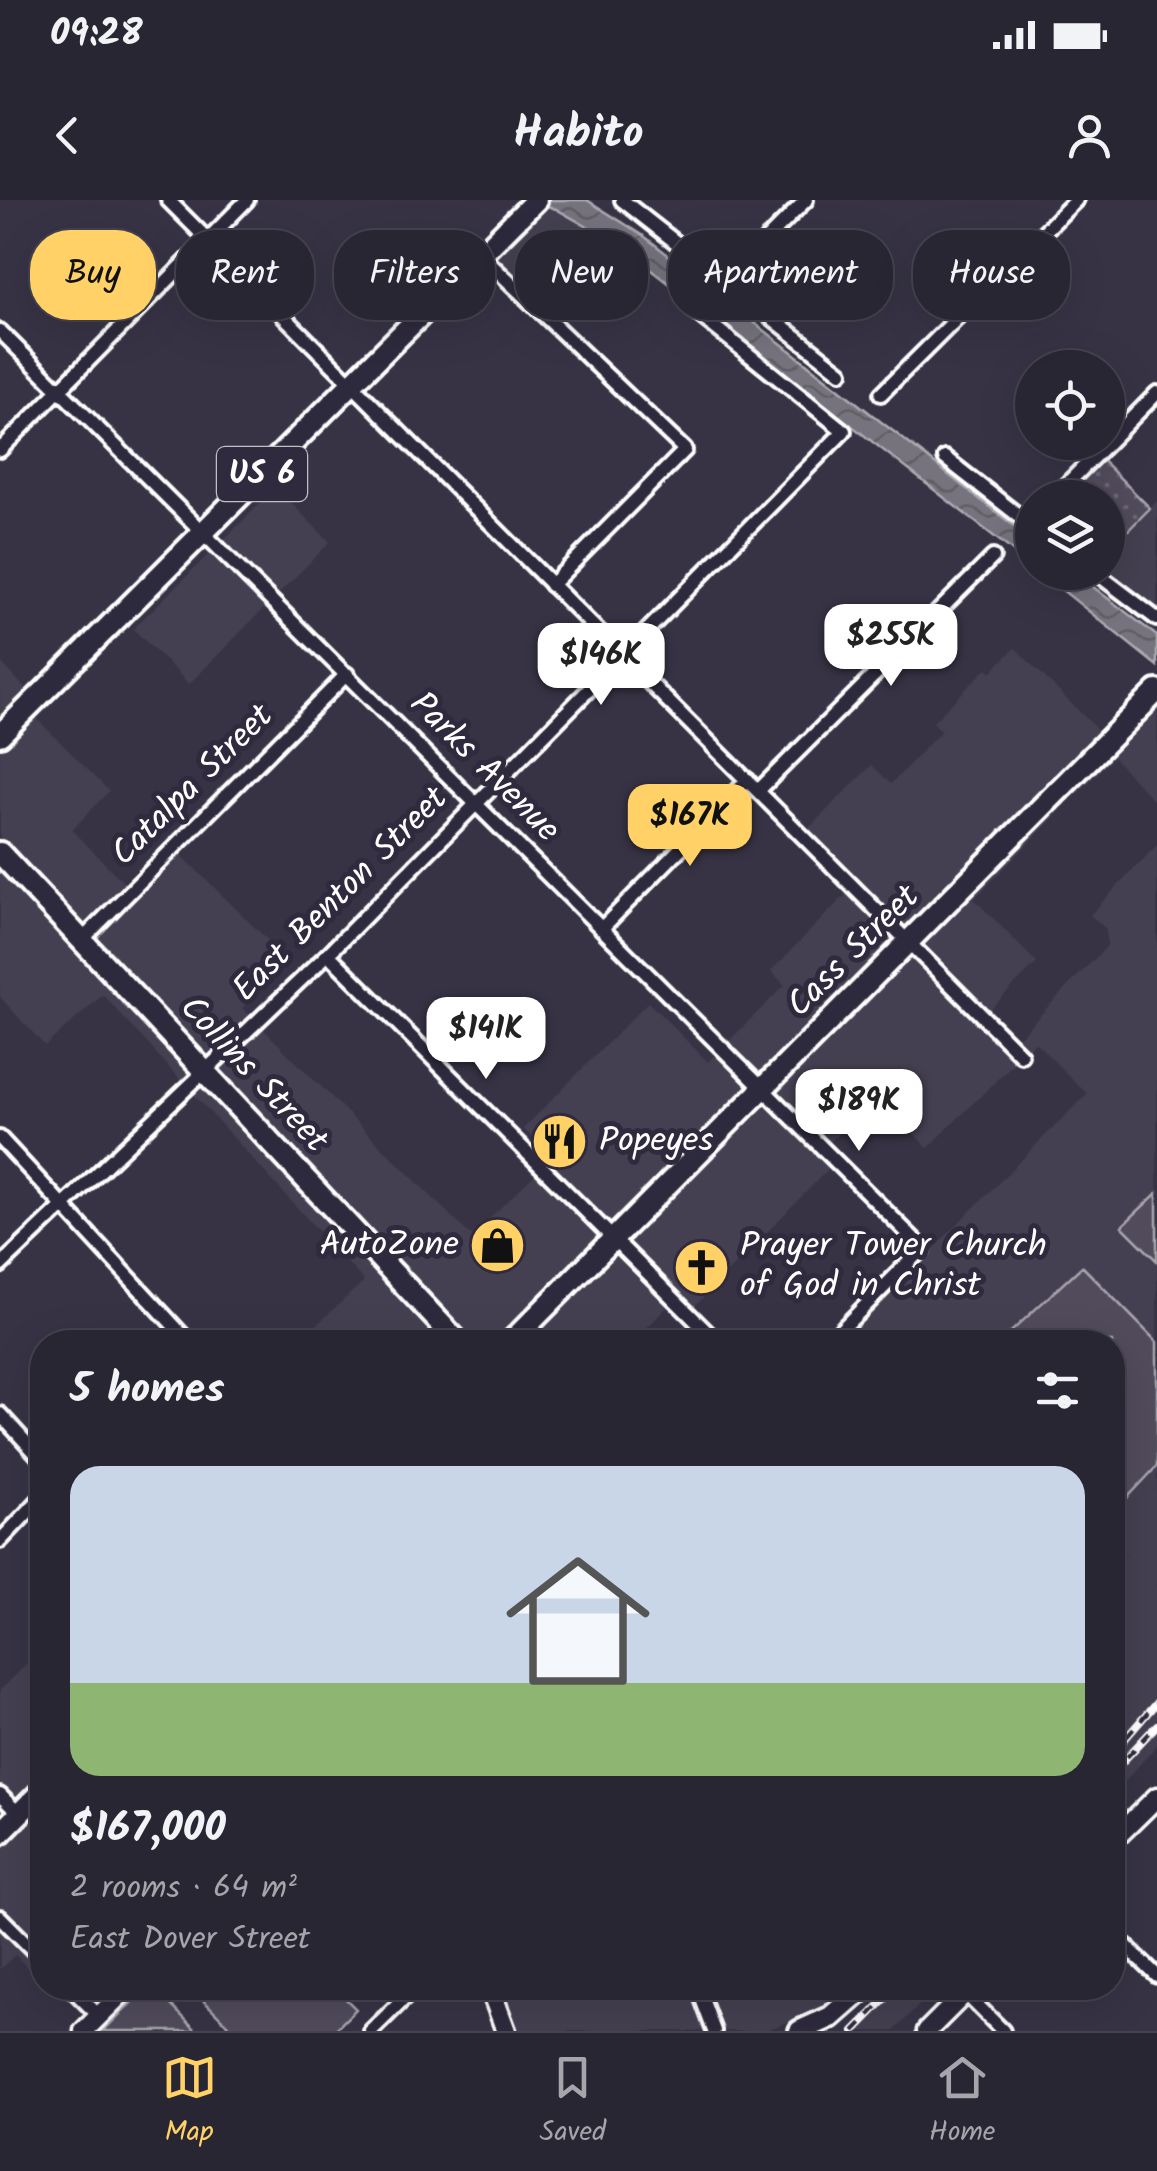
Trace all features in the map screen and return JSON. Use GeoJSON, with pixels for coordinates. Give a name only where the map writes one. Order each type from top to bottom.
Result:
{"type":"FeatureCollection","features":[{"type":"Feature","properties":{"kind":"main road","name":"US 6"},"geometry":{"type":"LineString","coordinates":[[495,241],[530,206]]}},
{"type":"Feature","properties":{"kind":"main road","name":"US 6"},"geometry":{"type":"LineString","coordinates":[[0,735],[415,320]]}},
{"type":"Feature","properties":{"kind":"main road","name":"Cass Street"},"geometry":{"type":"LineString","coordinates":[[523,1330],[1157,691]]}},
{"type":"Feature","properties":{"kind":"main road","name":"Collins Street"},"geometry":{"type":"LineString","coordinates":[[0,853],[447,1330]]}},
{"type":"Feature","properties":{"kind":"main road"},"geometry":{"type":"LineString","coordinates":[[0,1833],[30,1803]]}},
{"type":"Feature","properties":{"kind":"main road"},"geometry":{"type":"LineString","coordinates":[[800,2031],[831,2017],[850,2000]]}},
{"type":"Feature","properties":{"kind":"street"},"geometry":{"type":"LineString","coordinates":[[168,200],[199,230]]}},
{"type":"Feature","properties":{"kind":"street"},"geometry":{"type":"LineString","coordinates":[[217,230],[247,200]]}},
{"type":"Feature","properties":{"kind":"street"},"geometry":{"type":"LineString","coordinates":[[622,200],[668,235]]}},
{"type":"Feature","properties":{"kind":"street"},"geometry":{"type":"LineString","coordinates":[[776,230],[806,200]]}},
{"type":"Feature","properties":{"kind":"street"},"geometry":{"type":"LineString","coordinates":[[881,394],[1076,200]]}},
{"type":"Feature","properties":{"kind":"street"},"geometry":{"type":"LineString","coordinates":[[495,268],[685,450],[551,585]]}},
{"type":"Feature","properties":{"kind":"street"},"geometry":{"type":"LineString","coordinates":[[0,450],[176,272]]}},
{"type":"Feature","properties":{"kind":"street"},"geometry":{"type":"LineString","coordinates":[[288,320],[911,940],[1021,1055]]}},
{"type":"Feature","properties":{"kind":"street","name":"East Benton Street"},"geometry":{"type":"LineString","coordinates":[[0,1266],[328,954],[844,431],[706,320]]}},
{"type":"Feature","properties":{"kind":"street"},"geometry":{"type":"LineString","coordinates":[[778,320],[842,372]]}},
{"type":"Feature","properties":{"kind":"street","name":"Parks Avenue"},"geometry":{"type":"LineString","coordinates":[[0,332],[923,1248],[841,1330]]}},
{"type":"Feature","properties":{"kind":"street"},"geometry":{"type":"LineString","coordinates":[[1071,480],[1157,394]]}},
{"type":"Feature","properties":{"kind":"street"},"geometry":{"type":"LineString","coordinates":[[945,458],[1015,510]]}},
{"type":"Feature","properties":{"kind":"street"},"geometry":{"type":"LineString","coordinates":[[602,928],[994,557]]}},
{"type":"Feature","properties":{"kind":"street"},"geometry":{"type":"LineString","coordinates":[[1118,590],[1157,620]]}},
{"type":"Feature","properties":{"kind":"street","name":"Catalpa Street"},"geometry":{"type":"LineString","coordinates":[[82,940],[347,674]]}},
{"type":"Feature","properties":{"kind":"street"},"geometry":{"type":"LineString","coordinates":[[328,954],[705,1330]]}},
{"type":"Feature","properties":{"kind":"street"},"geometry":{"type":"LineString","coordinates":[[0,1138],[178,1330]]}},
{"type":"Feature","properties":{"kind":"street"},"geometry":{"type":"LineString","coordinates":[[0,1414],[30,1447]]}},
{"type":"Feature","properties":{"kind":"street"},"geometry":{"type":"LineString","coordinates":[[0,1541],[30,1510]]}},
{"type":"Feature","properties":{"kind":"street"},"geometry":{"type":"LineString","coordinates":[[0,1795],[19,1814]]}},
{"type":"Feature","properties":{"kind":"street"},"geometry":{"type":"LineString","coordinates":[[1125,1828],[1157,1796]]}},
{"type":"Feature","properties":{"kind":"street"},"geometry":{"type":"LineString","coordinates":[[0,1917],[30,1947]]}},
{"type":"Feature","properties":{"kind":"street"},"geometry":{"type":"LineString","coordinates":[[1125,1945],[1157,1976]]}},
{"type":"Feature","properties":{"kind":"street"},"geometry":{"type":"LineString","coordinates":[[82,2000],[99,2016]]}},
{"type":"Feature","properties":{"kind":"street"},"geometry":{"type":"LineString","coordinates":[[84,2031],[115,2000]]}},
{"type":"Feature","properties":{"kind":"street"},"geometry":{"type":"LineString","coordinates":[[372,2031],[403,2000]]}},
{"type":"Feature","properties":{"kind":"street"},"geometry":{"type":"LineString","coordinates":[[494,2000],[506,2031]]}},
{"type":"Feature","properties":{"kind":"street"},"geometry":{"type":"LineString","coordinates":[[702,2000],[714,2031]]}},
{"type":"Feature","properties":{"kind":"street"},"geometry":{"type":"LineString","coordinates":[[927,2031],[957,2000]]}},
{"type":"Feature","properties":{"kind":"street"},"geometry":{"type":"LineString","coordinates":[[976,2000],[1003,2031]]}},
{"type":"Feature","properties":{"kind":"shaded area"},"geometry":{"type":"Polygon","coordinates":[[[530,200],[556,209],[593,230],[515,230],[515,286],[495,267],[495,237],[530,200]]]}},
{"type":"Feature","properties":{"kind":"shaded area"},"geometry":{"type":"Polygon","coordinates":[[[1094,460],[1102,460],[1122,480],[1074,480],[1094,460]]]}},
{"type":"Feature","properties":{"kind":"shaded area"},"geometry":{"type":"Polygon","coordinates":[[[1125,483],[1150,508],[1125,534],[1125,483]]]}},
{"type":"Feature","properties":{"kind":"shaded area"},"geometry":{"type":"Polygon","coordinates":[[[276,488],[330,542],[189,684],[133,629],[276,488]]]}},
{"type":"Feature","properties":{"kind":"shaded area"},"geometry":{"type":"Polygon","coordinates":[[[1157,501],[1157,616],[1122,590],[1125,590],[1125,534],[1157,501]]]}},
{"type":"Feature","properties":{"kind":"shaded area"},"geometry":{"type":"Polygon","coordinates":[[[1015,648],[1092,724],[1113,756],[1157,700],[1157,804],[1113,757],[974,899],[1037,963],[988,1011],[1017,1039],[1107,946],[1106,929],[1090,915],[1157,845],[1157,1745],[1125,1781],[1125,1556],[1129,1551],[1125,1555],[1125,1330],[852,1330],[1087,1094],[1035,1042],[928,1148],[875,1096],[827,1145],[839,1158],[686,1315],[673,1301],[645,1330],[311,1330],[364,1281],[103,995],[45,1046],[0,997],[0,661],[24,687],[38,720],[109,791],[72,830],[130,889],[172,846],[289,961],[242,1008],[471,1236],[553,1157],[523,1129],[648,1002],[708,1062],[785,985],[771,971],[856,884],[804,833],[872,765],[891,784],[941,731],[933,722],[987,668],[991,672],[1015,648]]]}},
{"type":"Feature","properties":{"kind":"shaded area"},"geometry":{"type":"Polygon","coordinates":[[[1157,1193],[1157,1261],[1122,1226],[1157,1193]]]}},
{"type":"Feature","properties":{"kind":"shaded area"},"geometry":{"type":"Polygon","coordinates":[[[1082,1266],[1157,1342],[1157,1466],[1125,1500],[1125,1330],[1013,1330],[1082,1266]]]}},
{"type":"Feature","properties":{"kind":"shaded area"},"geometry":{"type":"Polygon","coordinates":[[[30,1660],[30,1971],[15,1955],[0,1969],[0,1690],[30,1660]]]}},
{"type":"Feature","properties":{"kind":"shaded area"},"geometry":{"type":"Polygon","coordinates":[[[134,2000],[166,2000],[197,2031],[103,2031],[134,2000]]]}},
{"type":"Feature","properties":{"kind":"shaded area"},"geometry":{"type":"Polygon","coordinates":[[[203,2000],[347,2000],[356,2009],[334,2031],[234,2031],[203,2000]]]}},
{"type":"Feature","properties":{"kind":"shaded area"},"geometry":{"type":"Polygon","coordinates":[[[501,2000],[831,2000],[812,2014],[763,2031],[515,2031],[501,2000]]]}},
{"type":"Feature","properties":{"kind":"shaded area"},"geometry":{"type":"Polygon","coordinates":[[[880,2000],[924,2000],[894,2031],[850,2031],[880,2000]]]}},
{"type":"Feature","properties":{"kind":"water"},"geometry":{"type":"Polygon","coordinates":[[[529,200],[587,200],[634,230],[593,230],[556,209],[529,200]]]}},
{"type":"Feature","properties":{"kind":"water"},"geometry":{"type":"Polygon","coordinates":[[[648,239],[668,255],[668,283],[648,267],[648,239]]]}},
{"type":"Feature","properties":{"kind":"water"},"geometry":{"type":"Polygon","coordinates":[[[716,320],[751,320],[1015,527],[1015,553],[716,320]]]}},
{"type":"Feature","properties":{"kind":"water"},"geometry":{"type":"Polygon","coordinates":[[[1062,590],[1097,590],[1157,636],[1157,666],[1062,590]]]}},
{"type":"Feature","properties":{"kind":"railway"},"geometry":{"type":"LineString","coordinates":[[1125,1739],[1157,1702]]}},
{"type":"Feature","properties":{"kind":"railway"},"geometry":{"type":"LineString","coordinates":[[1125,1759],[1157,1725]]}},
{"type":"Feature","properties":{"kind":"railway"},"geometry":{"type":"LineString","coordinates":[[854,2031],[884,2000]]}},
{"type":"Feature","properties":{"kind":"place","name":"Popeyes"},"geometry":{"type":"Point","coordinates":[560,1142]}},
{"type":"Feature","properties":{"kind":"place","name":"AutoZone"},"geometry":{"type":"Point","coordinates":[498,1246]}},
{"type":"Feature","properties":{"kind":"place","name":"Prayer Tower Church of God in Christ"},"geometry":{"type":"Point","coordinates":[701,1267]}}]}
